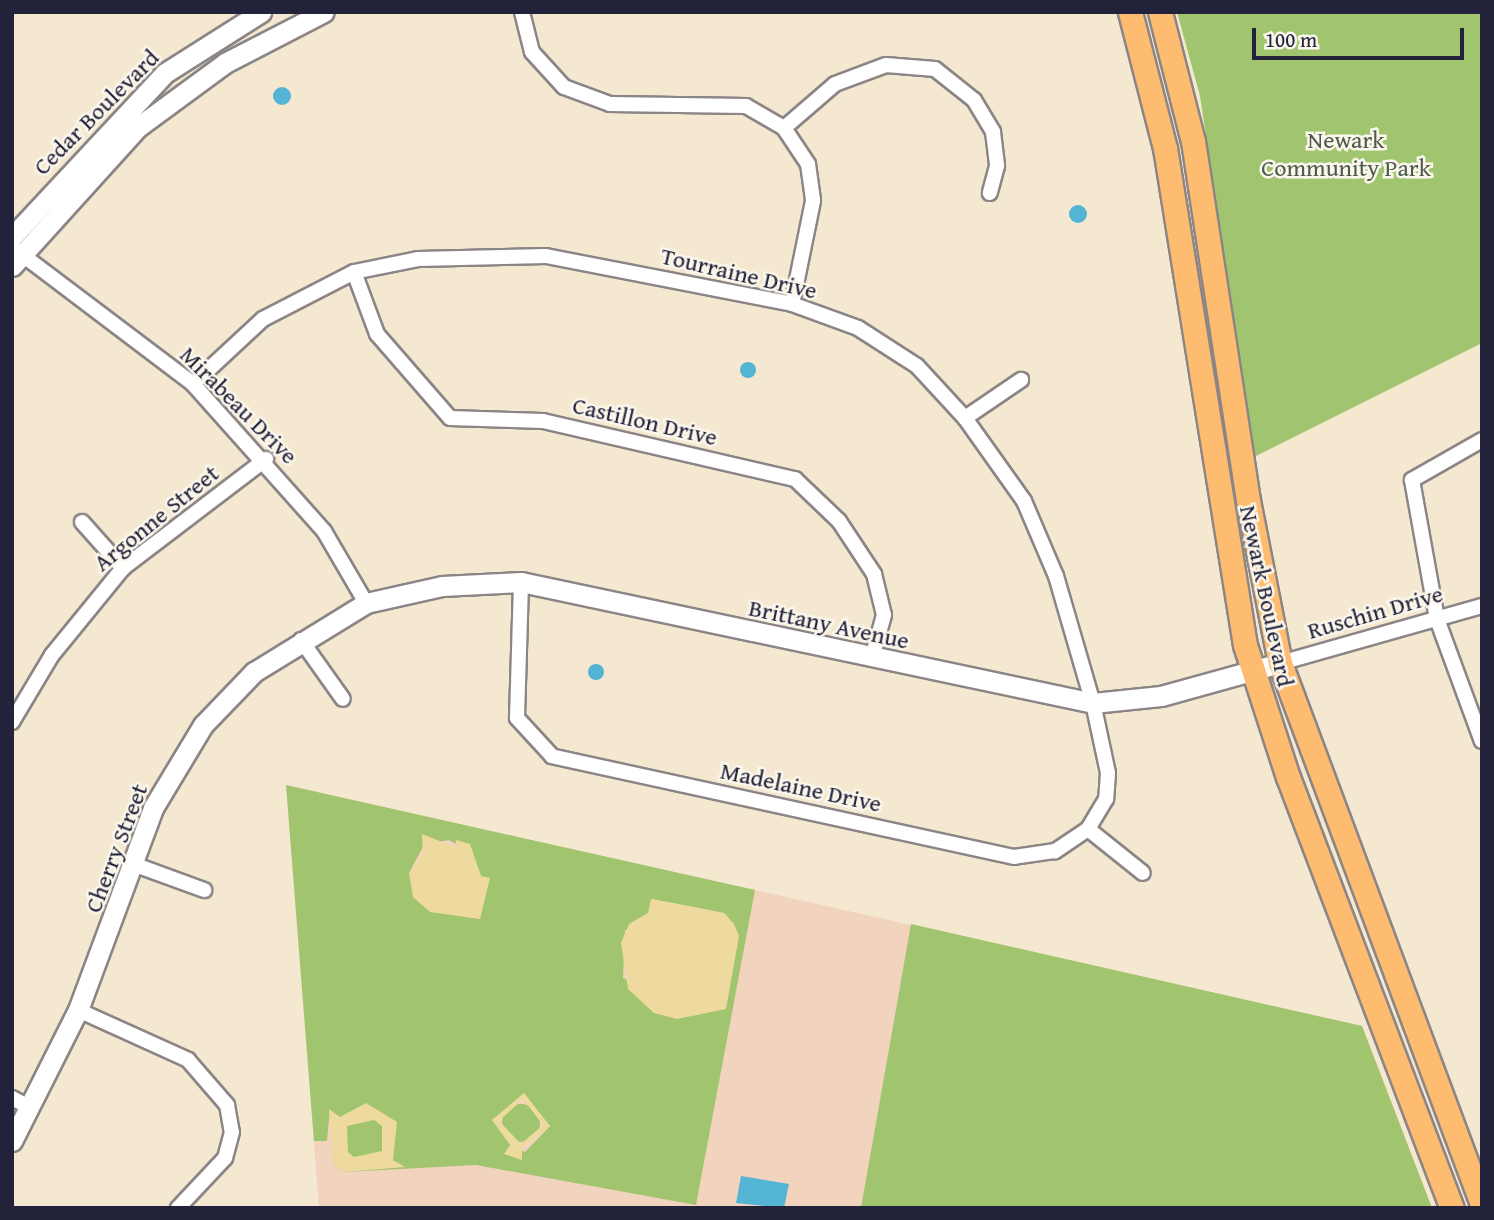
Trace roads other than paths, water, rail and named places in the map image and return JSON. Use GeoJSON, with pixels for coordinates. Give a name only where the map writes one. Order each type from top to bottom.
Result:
{"type":"FeatureCollection","features":[{"type":"Feature","properties":{"kind":"main road","name":"Newark Boulevard"},"geometry":{"type":"LineString","coordinates":[[1130,12],[1165,148],[1230,573],[1252,670],[1452,1208]]}},
{"type":"Feature","properties":{"kind":"main road","name":"Newark Boulevard"},"geometry":{"type":"LineString","coordinates":[[1160,12],[1193,141],[1250,513],[1280,663],[1482,1204]]}},
{"type":"Feature","properties":{"kind":"street","name":"Cedar Boulevard"},"geometry":{"type":"LineString","coordinates":[[15,251],[165,73],[261,12]]}},
{"type":"Feature","properties":{"kind":"street","name":"Cedar Boulevard"},"geometry":{"type":"LineString","coordinates":[[15,251],[96,167],[180,93],[324,12]]}},
{"type":"Feature","properties":{"kind":"street"},"geometry":{"type":"LineString","coordinates":[[522,12],[532,52],[564,87],[610,104],[746,106],[784,128],[808,164],[813,201],[792,304]]}},
{"type":"Feature","properties":{"kind":"street"},"geometry":{"type":"LineString","coordinates":[[784,128],[835,84],[886,65],[935,69],[974,100],[993,132],[997,166],[990,193]]}},
{"type":"Feature","properties":{"kind":"street","name":"Mirabeau Drive"},"geometry":{"type":"LineString","coordinates":[[15,251],[193,384],[266,459],[324,531],[366,603]]}},
{"type":"Feature","properties":{"kind":"street","name":"Tourraine Drive"},"geometry":{"type":"LineString","coordinates":[[193,384],[262,319],[354,272],[418,259],[546,256],[792,304],[858,328],[905,358],[965,418],[1024,501],[1056,576],[1093,703]]}},
{"type":"Feature","properties":{"kind":"street","name":"Castillon Drive"},"geometry":{"type":"LineString","coordinates":[[354,272],[377,334],[450,418],[542,421],[794,479],[839,521],[874,574],[884,615],[872,658]]}},
{"type":"Feature","properties":{"kind":"street"},"geometry":{"type":"LineString","coordinates":[[965,418],[1021,380]]}},
{"type":"Feature","properties":{"kind":"street"},"geometry":{"type":"LineString","coordinates":[[1482,440],[1412,480],[1437,619],[1482,741]]}},
{"type":"Feature","properties":{"kind":"street","name":"Argonne Street"},"geometry":{"type":"LineString","coordinates":[[12,722],[61,644],[123,568],[266,459]]}},
{"type":"Feature","properties":{"kind":"street"},"geometry":{"type":"LineString","coordinates":[[82,522],[123,568]]}},
{"type":"Feature","properties":{"kind":"street","name":"Brittany Avenue"},"geometry":{"type":"LineString","coordinates":[[366,603],[442,586],[521,582],[1093,703],[1161,696],[1280,663]]}},
{"type":"Feature","properties":{"kind":"street","name":"Madelaine Drive"},"geometry":{"type":"LineString","coordinates":[[521,582],[517,718],[552,756],[1014,857],[1055,851],[1088,829],[1106,799],[1108,773],[1093,703]]}},
{"type":"Feature","properties":{"kind":"street","name":"Cherry Street"},"geometry":{"type":"LineString","coordinates":[[12,1140],[31,1108],[78,1010],[153,808],[203,725],[254,672],[301,639],[366,603]]}},
{"type":"Feature","properties":{"kind":"street","name":"Ruschin Drive"},"geometry":{"type":"LineString","coordinates":[[1280,663],[1482,606]]}},
{"type":"Feature","properties":{"kind":"street"},"geometry":{"type":"LineString","coordinates":[[301,639],[344,699]]}},
{"type":"Feature","properties":{"kind":"street"},"geometry":{"type":"LineString","coordinates":[[1088,829],[1143,873]]}},
{"type":"Feature","properties":{"kind":"street"},"geometry":{"type":"LineString","coordinates":[[133,864],[204,890]]}},
{"type":"Feature","properties":{"kind":"street"},"geometry":{"type":"LineString","coordinates":[[78,1010],[188,1060],[227,1105],[232,1132],[225,1158],[178,1208]]}},
{"type":"Feature","properties":{"kind":"street"},"geometry":{"type":"LineString","coordinates":[[12,1098],[31,1108]]}},
{"type":"Feature","properties":{"kind":"water"},"geometry":{"type":"Polygon","coordinates":[[[282,87],[288,90],[291,96],[288,102],[282,105],[276,102],[273,96],[276,90],[282,87]]]}},
{"type":"Feature","properties":{"kind":"water"},"geometry":{"type":"Polygon","coordinates":[[[1074,205],[1082,205],[1087,214],[1085,221],[1074,223],[1069,218],[1069,210],[1074,205]]]}},
{"type":"Feature","properties":{"kind":"water"},"geometry":{"type":"Polygon","coordinates":[[[748,362],[756,370],[748,378],[740,370],[748,362]]]}},
{"type":"Feature","properties":{"kind":"water"},"geometry":{"type":"Polygon","coordinates":[[[593,664],[599,664],[604,672],[602,678],[593,680],[588,675],[588,669],[593,664]]]}},
{"type":"Feature","properties":{"kind":"water"},"geometry":{"type":"Polygon","coordinates":[[[741,1176],[789,1184],[784,1208],[736,1203],[741,1176]]]}},
{"type":"Feature","properties":{"kind":"park label","name":"Newark Community Park"},"geometry":{"type":"Point","coordinates":[1346,154]}}]}
